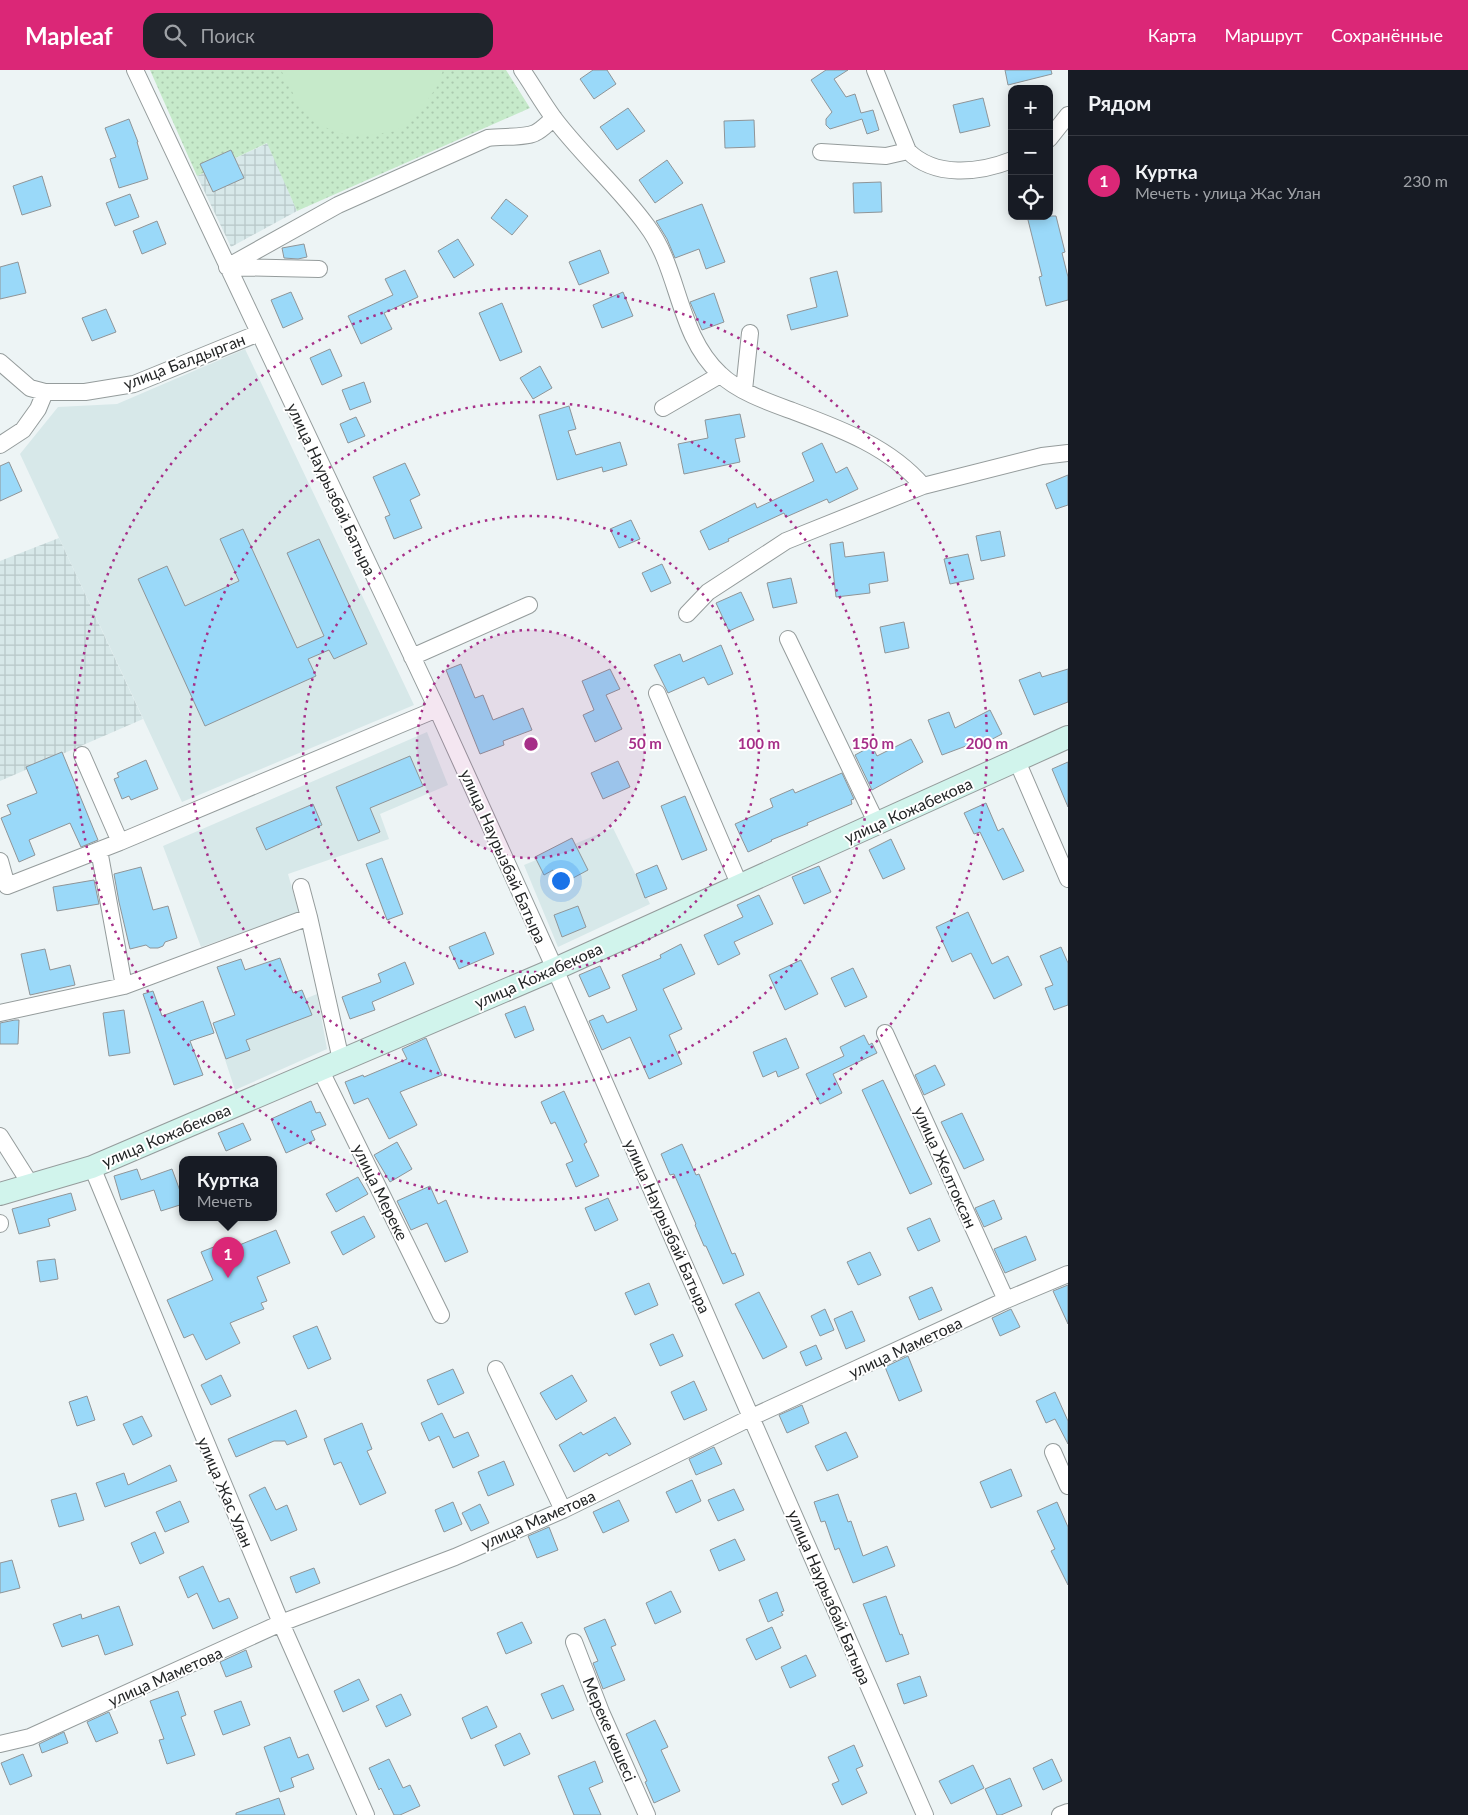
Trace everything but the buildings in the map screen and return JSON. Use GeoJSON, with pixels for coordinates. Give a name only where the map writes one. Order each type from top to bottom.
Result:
{"type":"FeatureCollection","features":[{"type":"Feature","properties":{"kind":"main road","name":"улица Кожабекова"},"geometry":{"type":"LineString","coordinates":[[0,1194],[92,1167],[555,969],[1068,737]]}},
{"type":"Feature","properties":{"kind":"street","name":"улица Наурызбай Батыра"},"geometry":{"type":"LineString","coordinates":[[135,70],[437,709],[555,969],[925,1815]]}},
{"type":"Feature","properties":{"kind":"street"},"geometry":{"type":"LineString","coordinates":[[522,70],[554,118],[648,227],[662,252],[689,330],[704,355],[720,375],[770,403],[829,424],[880,450],[910,470],[923,486]]}},
{"type":"Feature","properties":{"kind":"street"},"geometry":{"type":"LineString","coordinates":[[875,70],[908,151],[918,161],[938,169],[974,170],[1008,162]]}},
{"type":"Feature","properties":{"kind":"street"},"geometry":{"type":"LineString","coordinates":[[1053,133],[1068,116]]}},
{"type":"Feature","properties":{"kind":"street"},"geometry":{"type":"LineString","coordinates":[[227,267],[338,205],[488,138],[524,136],[537,133],[554,118]]}},
{"type":"Feature","properties":{"kind":"street"},"geometry":{"type":"LineString","coordinates":[[821,152],[886,156],[908,151]]}},
{"type":"Feature","properties":{"kind":"street"},"geometry":{"type":"LineString","coordinates":[[227,267],[319,269]]}},
{"type":"Feature","properties":{"kind":"street","name":"улица Балдырган"},"geometry":{"type":"LineString","coordinates":[[0,362],[30,388],[45,392],[85,392],[134,384],[259,333]]}},
{"type":"Feature","properties":{"kind":"street"},"geometry":{"type":"LineString","coordinates":[[744,390],[750,333]]}},
{"type":"Feature","properties":{"kind":"street"},"geometry":{"type":"LineString","coordinates":[[663,408],[720,375]]}},
{"type":"Feature","properties":{"kind":"street"},"geometry":{"type":"LineString","coordinates":[[0,445],[23,430],[38,409],[45,392]]}},
{"type":"Feature","properties":{"kind":"street"},"geometry":{"type":"LineString","coordinates":[[687,614],[708,592],[786,541],[923,486],[1042,456],[1068,453]]}},
{"type":"Feature","properties":{"kind":"street"},"geometry":{"type":"LineString","coordinates":[[412,658],[530,605]]}},
{"type":"Feature","properties":{"kind":"street"},"geometry":{"type":"LineString","coordinates":[[788,639],[877,824]]}},
{"type":"Feature","properties":{"kind":"street"},"geometry":{"type":"LineString","coordinates":[[657,693],[740,886]]}},
{"type":"Feature","properties":{"kind":"street"},"geometry":{"type":"LineString","coordinates":[[0,861],[7,886],[120,842],[437,709]]}},
{"type":"Feature","properties":{"kind":"street"},"geometry":{"type":"LineString","coordinates":[[82,755],[120,842]]}},
{"type":"Feature","properties":{"kind":"street"},"geometry":{"type":"LineString","coordinates":[[1017,761],[1068,879]]}},
{"type":"Feature","properties":{"kind":"street"},"geometry":{"type":"LineString","coordinates":[[99,850],[124,986]]}},
{"type":"Feature","properties":{"kind":"street"},"geometry":{"type":"LineString","coordinates":[[301,887],[341,1060]]}},
{"type":"Feature","properties":{"kind":"street"},"geometry":{"type":"LineString","coordinates":[[0,1013],[124,986],[309,917]]}},
{"type":"Feature","properties":{"kind":"street","name":"улица Желтоксан"},"geometry":{"type":"LineString","coordinates":[[885,1033],[1006,1300]]}},
{"type":"Feature","properties":{"kind":"street","name":"улица Мереке"},"geometry":{"type":"LineString","coordinates":[[320,1069],[441,1315]]}},
{"type":"Feature","properties":{"kind":"street"},"geometry":{"type":"LineString","coordinates":[[0,1136],[30,1185]]}},
{"type":"Feature","properties":{"kind":"street","name":"улица Жас Улан"},"geometry":{"type":"LineString","coordinates":[[92,1167],[281,1624],[366,1815]]}},
{"type":"Feature","properties":{"kind":"street","name":"улица Маметова"},"geometry":{"type":"LineString","coordinates":[[0,1744],[30,1737],[281,1624],[455,1556],[563,1510],[752,1417],[1006,1300],[1068,1274]]}},
{"type":"Feature","properties":{"kind":"street"},"geometry":{"type":"LineString","coordinates":[[496,1369],[563,1510]]}},
{"type":"Feature","properties":{"kind":"street"},"geometry":{"type":"LineString","coordinates":[[1053,1452],[1068,1486]]}},
{"type":"Feature","properties":{"kind":"street","name":"Мереке көшесі"},"geometry":{"type":"LineString","coordinates":[[574,1642],[601,1712],[647,1815]]}},
{"type":"Feature","properties":{"kind":"street"},"geometry":{"type":"LineString","coordinates":[[1060,1815],[1068,1812]]}},
{"type":"Feature","properties":{"kind":"shaded area"},"geometry":{"type":"Polygon","coordinates":[[[268,143],[297,211],[231,247],[197,176],[268,143]]]}},
{"type":"Feature","properties":{"kind":"shaded area"},"geometry":{"type":"Polygon","coordinates":[[[245,349],[414,705],[182,802],[20,454],[58,407],[117,404],[245,349]]]}},
{"type":"Feature","properties":{"kind":"shaded area"},"geometry":{"type":"Polygon","coordinates":[[[59,538],[143,719],[0,781],[0,561],[59,538]]]}},
{"type":"Feature","properties":{"kind":"shaded area"},"geometry":{"type":"Polygon","coordinates":[[[427,732],[448,785],[380,814],[389,839],[288,874],[299,913],[201,947],[163,846],[427,732]]]}},
{"type":"Feature","properties":{"kind":"shaded area"},"geometry":{"type":"Polygon","coordinates":[[[613,828],[650,904],[558,947],[524,865],[613,828]]]}},
{"type":"Feature","properties":{"kind":"shaded area"},"geometry":{"type":"Polygon","coordinates":[[[317,994],[327,1049],[235,1090],[217,1035],[317,994]]]}},
{"type":"Feature","properties":{"kind":"green space"},"geometry":{"type":"Polygon","coordinates":[[[150,70],[506,70],[530,108],[297,211],[267,143],[197,176],[150,70]]]}},
{"type":"Feature","properties":{"kind":"green space"},"geometry":{"type":"Polygon","coordinates":[[[281,70],[443,70],[439,84],[418,113],[396,131],[364,136],[343,134],[316,124],[300,107],[281,70]]]}},
{"type":"Feature","properties":{"kind":"place","name":"Куртка"},"geometry":{"type":"Point","coordinates":[228,1278]}}]}
